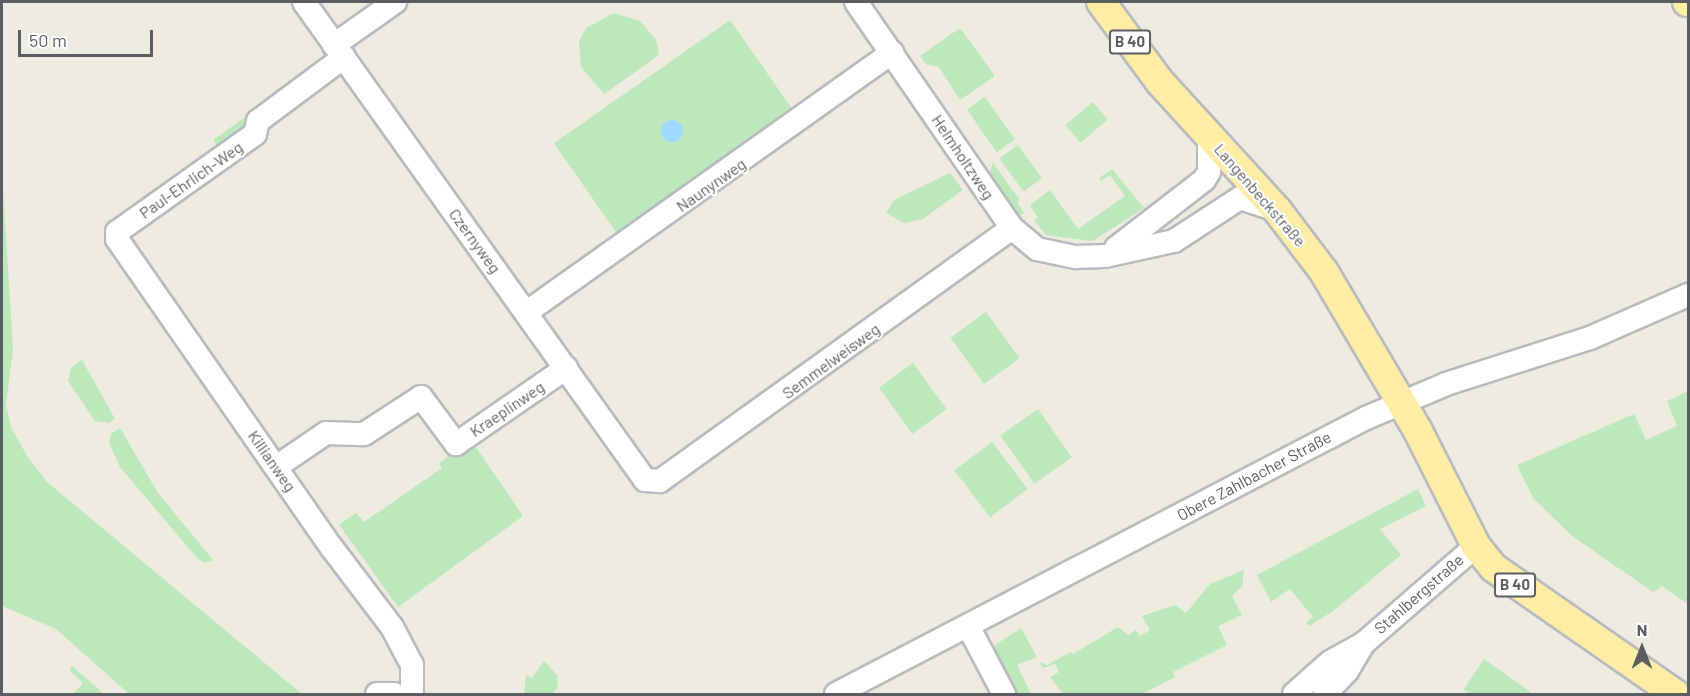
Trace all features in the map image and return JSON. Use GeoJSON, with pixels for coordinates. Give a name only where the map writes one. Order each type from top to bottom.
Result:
{"type":"FeatureCollection","features":[{"type":"Feature","properties":{"kind":"main road","name":"Langenbeckstraße"},"geometry":{"type":"LineString","coordinates":[[1101,2],[1160,82],[1277,210],[1324,272],[1400,403]]}},
{"type":"Feature","properties":{"kind":"main road","name":"B 40"},"geometry":{"type":"LineString","coordinates":[[1400,403],[1476,546],[1494,568],[1520,589],[1669,693]]}},
{"type":"Feature","properties":{"kind":"street","name":"Czernyweg"},"geometry":{"type":"LineString","coordinates":[[304,2],[645,480]]}},
{"type":"Feature","properties":{"kind":"street","name":"Paul-Ehrlich-Weg"},"geometry":{"type":"LineString","coordinates":[[117,232],[255,135],[258,121],[395,2]]}},
{"type":"Feature","properties":{"kind":"street","name":"Helmholtzweg"},"geometry":{"type":"LineString","coordinates":[[856,2],[1012,228],[1037,249],[1076,257],[1105,256],[1174,241],[1240,198],[1277,210]]}},
{"type":"Feature","properties":{"kind":"street","name":"Naunynweg"},"geometry":{"type":"LineString","coordinates":[[527,312],[892,53]]}},
{"type":"Feature","properties":{"kind":"street"},"geometry":{"type":"LineString","coordinates":[[1105,256],[1204,180],[1209,172],[1209,135]]}},
{"type":"Feature","properties":{"kind":"street","name":"Semmelweisweg"},"geometry":{"type":"LineString","coordinates":[[645,480],[660,481],[1012,228]]}},
{"type":"Feature","properties":{"kind":"street","name":"Killianweg"},"geometry":{"type":"LineString","coordinates":[[117,232],[117,239],[276,468],[405,646],[412,665],[412,694]]}},
{"type":"Feature","properties":{"kind":"street","name":"Obere Zahlbacher Straße"},"geometry":{"type":"LineString","coordinates":[[836,694],[1400,403],[1569,346],[1689,295]]}},
{"type":"Feature","properties":{"kind":"street","name":"Kraeplinweg"},"geometry":{"type":"LineString","coordinates":[[276,468],[326,434],[364,434],[421,397],[456,444],[566,368]]}},
{"type":"Feature","properties":{"kind":"street","name":"Stahlbergstraße"},"geometry":{"type":"LineString","coordinates":[[1294,694],[1330,662],[1364,643],[1476,546]]}},
{"type":"Feature","properties":{"kind":"street"},"geometry":{"type":"LineString","coordinates":[[968,626],[1004,694]]}},
{"type":"Feature","properties":{"kind":"street","name":"Stahlbergstraße"},"geometry":{"type":"LineString","coordinates":[[1325,694],[1347,670],[1364,643]]}},
{"type":"Feature","properties":{"kind":"street"},"geometry":{"type":"LineString","coordinates":[[377,694],[394,694]]}},
{"type":"Feature","properties":{"kind":"green space"},"geometry":{"type":"Polygon","coordinates":[[[614,13],[640,21],[656,40],[659,55],[604,94],[581,67],[579,42],[586,28],[614,13]]]}},
{"type":"Feature","properties":{"kind":"green space"},"geometry":{"type":"Polygon","coordinates":[[[730,20],[796,114],[620,238],[554,143],[730,20]]]}},
{"type":"Feature","properties":{"kind":"green space"},"geometry":{"type":"Polygon","coordinates":[[[960,28],[995,76],[960,100],[939,67],[926,64],[920,56],[960,28]]]}},
{"type":"Feature","properties":{"kind":"green space"},"geometry":{"type":"Polygon","coordinates":[[[985,97],[1015,140],[997,152],[967,110],[985,97]]]}},
{"type":"Feature","properties":{"kind":"green space"},"geometry":{"type":"Polygon","coordinates":[[[1093,102],[1108,120],[1080,143],[1065,125],[1093,102]]]}},
{"type":"Feature","properties":{"kind":"green space"},"geometry":{"type":"Polygon","coordinates":[[[252,112],[246,131],[223,153],[213,140],[252,112]]]}},
{"type":"Feature","properties":{"kind":"green space"},"geometry":{"type":"Polygon","coordinates":[[[1018,145],[1042,178],[1023,192],[999,159],[1018,145]]]}},
{"type":"Feature","properties":{"kind":"green space"},"geometry":{"type":"Polygon","coordinates":[[[993,163],[1020,200],[1017,202],[1024,213],[1020,215],[988,176],[993,163]]]}},
{"type":"Feature","properties":{"kind":"green space"},"geometry":{"type":"Polygon","coordinates":[[[1112,169],[1144,208],[1093,241],[1046,235],[1034,220],[1038,218],[1030,205],[1050,190],[1078,229],[1125,196],[1110,175],[1101,181],[1099,178],[1112,169]]]}},
{"type":"Feature","properties":{"kind":"green space"},"geometry":{"type":"Polygon","coordinates":[[[2,172],[13,350],[6,405],[11,427],[27,456],[47,482],[302,694],[129,694],[56,629],[2,606],[2,172]]]}},
{"type":"Feature","properties":{"kind":"green space"},"geometry":{"type":"Polygon","coordinates":[[[950,173],[963,190],[923,219],[904,223],[886,213],[894,200],[950,173]]]}},
{"type":"Feature","properties":{"kind":"green space"},"geometry":{"type":"Polygon","coordinates":[[[986,312],[1020,358],[984,384],[950,338],[986,312]]]}},
{"type":"Feature","properties":{"kind":"green space"},"geometry":{"type":"Polygon","coordinates":[[[82,360],[115,419],[109,423],[95,421],[68,381],[71,368],[82,360]]]}},
{"type":"Feature","properties":{"kind":"green space"},"geometry":{"type":"Polygon","coordinates":[[[913,363],[947,409],[913,434],[879,388],[913,363]]]}},
{"type":"Feature","properties":{"kind":"green space"},"geometry":{"type":"Polygon","coordinates":[[[1688,391],[1688,604],[1662,586],[1653,592],[1572,536],[1533,498],[1517,465],[1634,414],[1646,440],[1677,426],[1667,401],[1688,391]]]}},
{"type":"Feature","properties":{"kind":"green space"},"geometry":{"type":"Polygon","coordinates":[[[1038,409],[1072,457],[1034,484],[1000,435],[1038,409]]]}},
{"type":"Feature","properties":{"kind":"green space"},"geometry":{"type":"Polygon","coordinates":[[[120,428],[158,493],[213,560],[205,563],[197,558],[120,467],[109,443],[111,434],[120,428]]]}},
{"type":"Feature","properties":{"kind":"green space"},"geometry":{"type":"Polygon","coordinates":[[[471,440],[523,516],[398,607],[339,525],[356,513],[364,522],[442,468],[439,463],[471,440]]]}},
{"type":"Feature","properties":{"kind":"green space"},"geometry":{"type":"Polygon","coordinates":[[[992,442],[1028,489],[990,517],[954,470],[992,442]]]}},
{"type":"Feature","properties":{"kind":"green space"},"geometry":{"type":"Polygon","coordinates":[[[1418,489],[1426,506],[1380,529],[1401,555],[1333,611],[1309,626],[1306,622],[1313,617],[1290,589],[1271,602],[1257,575],[1418,489]]]}},
{"type":"Feature","properties":{"kind":"green space"},"geometry":{"type":"Polygon","coordinates":[[[1244,570],[1242,586],[1232,596],[1242,615],[1218,626],[1227,645],[1173,672],[1175,677],[1142,694],[1063,694],[1050,677],[1059,672],[1055,664],[1043,668],[1039,662],[1047,665],[1071,652],[1073,654],[1118,627],[1128,635],[1136,630],[1140,636],[1150,630],[1142,616],[1175,605],[1186,613],[1210,584],[1244,570]]]}},
{"type":"Feature","properties":{"kind":"green space"},"geometry":{"type":"Polygon","coordinates":[[[1021,628],[1037,657],[1017,665],[1031,694],[1017,694],[992,647],[1021,628]]]}},
{"type":"Feature","properties":{"kind":"green space"},"geometry":{"type":"Polygon","coordinates":[[[1484,659],[1533,694],[1469,694],[1464,689],[1484,659]]]}},
{"type":"Feature","properties":{"kind":"green space"},"geometry":{"type":"Polygon","coordinates":[[[544,661],[557,675],[558,686],[553,694],[524,694],[526,675],[532,678],[544,661]]]}},
{"type":"Feature","properties":{"kind":"green space"},"geometry":{"type":"Polygon","coordinates":[[[72,666],[104,694],[73,694],[83,683],[69,670],[72,666]]]}},
{"type":"Feature","properties":{"kind":"water"},"geometry":{"type":"Polygon","coordinates":[[[672,120],[680,123],[683,131],[680,139],[672,142],[664,139],[661,131],[664,123],[672,120]]]}}]}
